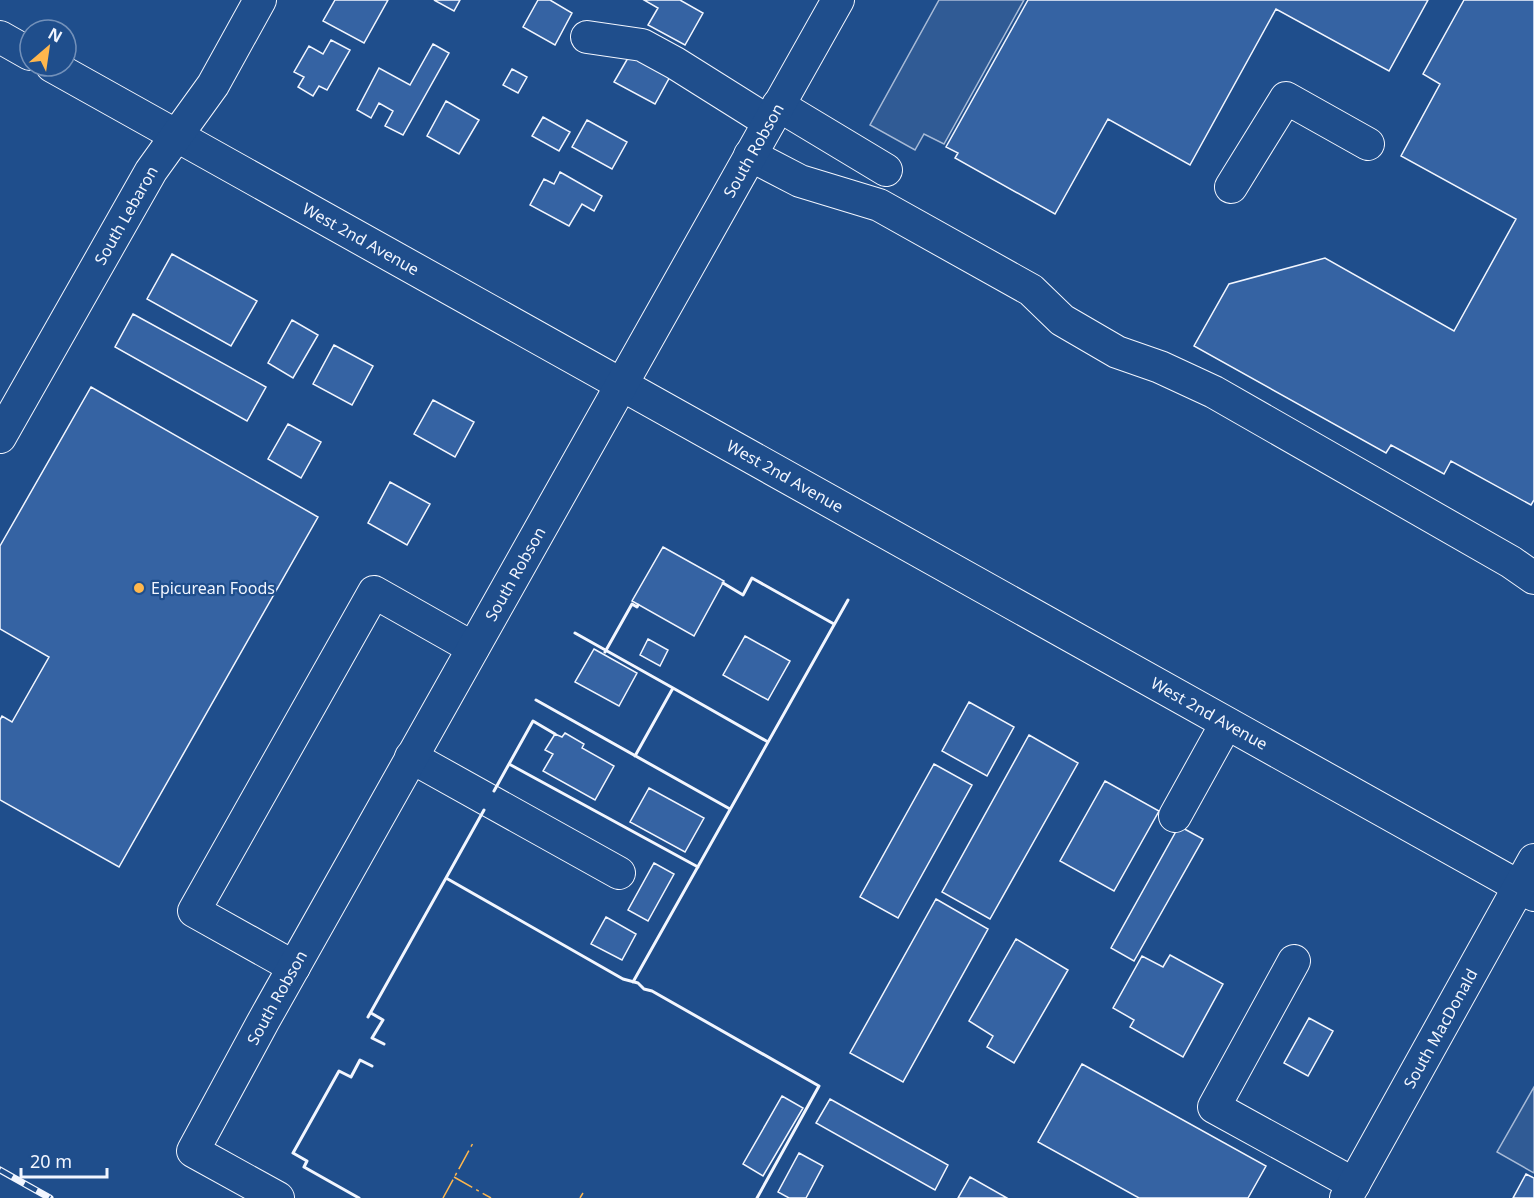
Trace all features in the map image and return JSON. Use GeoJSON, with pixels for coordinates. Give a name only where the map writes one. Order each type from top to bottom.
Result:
{"type":"FeatureCollection","features":[{"type":"Feature","properties":{"kind":"street","name":"South Lebaron"},"geometry":{"type":"LineString","coordinates":[[0,437],[152,171],[213,85],[260,0]]}},
{"type":"Feature","properties":{"kind":"street","name":"South Robson"},"geometry":{"type":"LineString","coordinates":[[278,1198],[193,1151],[472,648],[838,0]]}},
{"type":"Feature","properties":{"kind":"street"},"geometry":{"type":"LineString","coordinates":[[0,37],[18,47]]}},
{"type":"Feature","properties":{"kind":"street"},"geometry":{"type":"LineString","coordinates":[[587,37],[642,45],[886,170]]}},
{"type":"Feature","properties":{"kind":"street","name":"West 2nd Avenue"},"geometry":{"type":"LineString","coordinates":[[74,78],[1526,891]]}},
{"type":"Feature","properties":{"kind":"street"},"geometry":{"type":"LineString","coordinates":[[1232,187],[1286,98],[1368,144]]}},
{"type":"Feature","properties":{"kind":"street"},"geometry":{"type":"LineString","coordinates":[[750,155],[800,180],[879,205],[1031,290],[1062,320],[1117,352],[1160,367],[1214,393],[1511,562],[1534,578]]}},
{"type":"Feature","properties":{"kind":"street"},"geometry":{"type":"LineString","coordinates":[[294,967],[194,911],[374,592],[472,648]]}},
{"type":"Feature","properties":{"kind":"street"},"geometry":{"type":"LineString","coordinates":[[1175,816],[1227,723]]}},
{"type":"Feature","properties":{"kind":"street"},"geometry":{"type":"LineString","coordinates":[[411,757],[619,873]]}},
{"type":"Feature","properties":{"kind":"street","name":"South MacDonald"},"geometry":{"type":"LineString","coordinates":[[1350,1191],[1526,891],[1534,860]]}},
{"type":"Feature","properties":{"kind":"street"},"geometry":{"type":"LineString","coordinates":[[1294,961],[1214,1107],[1350,1191]]}},
{"type":"Feature","properties":{"kind":"shaded area"},"geometry":{"type":"Polygon","coordinates":[[[939,0],[1024,0],[944,144],[924,134],[915,150],[870,125],[939,0]]]}},
{"type":"Feature","properties":{"kind":"shaded area"},"geometry":{"type":"Polygon","coordinates":[[[1534,1087],[1534,1173],[1497,1152],[1534,1087]]]}},
{"type":"Feature","properties":{"kind":"building"},"geometry":{"type":"Polygon","coordinates":[[[335,0],[388,0],[364,43],[323,21],[335,0]]]}},
{"type":"Feature","properties":{"kind":"building"},"geometry":{"type":"Polygon","coordinates":[[[434,0],[460,0],[454,11],[434,0]]]}},
{"type":"Feature","properties":{"kind":"building"},"geometry":{"type":"Polygon","coordinates":[[[538,0],[550,0],[572,13],[555,45],[523,27],[538,0]]]}},
{"type":"Feature","properties":{"kind":"building"},"geometry":{"type":"Polygon","coordinates":[[[644,0],[680,0],[703,13],[685,45],[648,25],[658,8],[644,0]]]}},
{"type":"Feature","properties":{"kind":"building"},"geometry":{"type":"Polygon","coordinates":[[[1028,0],[1428,0],[1389,71],[1276,9],[1190,165],[1108,119],[1055,214],[955,158],[958,153],[946,147],[1028,0]]]}},
{"type":"Feature","properties":{"kind":"building"},"geometry":{"type":"Polygon","coordinates":[[[1464,0],[1534,0],[1534,500],[1531,505],[1451,461],[1444,474],[1391,445],[1386,453],[1194,346],[1229,284],[1325,258],[1454,331],[1516,219],[1401,156],[1440,84],[1423,74],[1464,0]]]}},
{"type":"Feature","properties":{"kind":"building"},"geometry":{"type":"Polygon","coordinates":[[[331,40],[350,50],[327,90],[319,86],[313,96],[298,87],[304,77],[294,72],[309,46],[323,54],[331,40]]]}},
{"type":"Feature","properties":{"kind":"building"},"geometry":{"type":"Polygon","coordinates":[[[433,44],[449,53],[403,135],[385,126],[393,111],[379,103],[371,118],[357,110],[379,68],[410,85],[433,44]]]}},
{"type":"Feature","properties":{"kind":"building"},"geometry":{"type":"Polygon","coordinates":[[[632,51],[672,73],[655,104],[614,82],[632,51]]]}},
{"type":"Feature","properties":{"kind":"building"},"geometry":{"type":"Polygon","coordinates":[[[512,69],[527,77],[518,93],[503,85],[512,69]]]}},
{"type":"Feature","properties":{"kind":"building"},"geometry":{"type":"Polygon","coordinates":[[[446,101],[479,120],[459,154],[427,136],[446,101]]]}},
{"type":"Feature","properties":{"kind":"building"},"geometry":{"type":"Polygon","coordinates":[[[543,117],[570,132],[559,151],[532,136],[543,117]]]}},
{"type":"Feature","properties":{"kind":"building"},"geometry":{"type":"Polygon","coordinates":[[[587,120],[627,142],[612,169],[572,147],[587,120]]]}},
{"type":"Feature","properties":{"kind":"building"},"geometry":{"type":"Polygon","coordinates":[[[560,172],[602,196],[594,211],[582,204],[569,226],[530,205],[544,179],[554,184],[560,172]]]}},
{"type":"Feature","properties":{"kind":"building"},"geometry":{"type":"Polygon","coordinates":[[[172,254],[257,301],[231,346],[147,299],[172,254]]]}},
{"type":"Feature","properties":{"kind":"building"},"geometry":{"type":"Polygon","coordinates":[[[133,314],[266,387],[247,421],[115,347],[133,314]]]}},
{"type":"Feature","properties":{"kind":"building"},"geometry":{"type":"Polygon","coordinates":[[[292,320],[318,335],[293,378],[268,363],[292,320]]]}},
{"type":"Feature","properties":{"kind":"building"},"geometry":{"type":"Polygon","coordinates":[[[334,345],[373,366],[352,405],[313,384],[334,345]]]}},
{"type":"Feature","properties":{"kind":"building","name":"Epicurean Foods"},"geometry":{"type":"Polygon","coordinates":[[[91,387],[318,517],[119,867],[0,800],[0,720],[2,716],[12,722],[49,657],[0,629],[0,546],[91,387]]]}},
{"type":"Feature","properties":{"kind":"building"},"geometry":{"type":"Polygon","coordinates":[[[433,400],[474,422],[455,457],[414,434],[433,400]]]}},
{"type":"Feature","properties":{"kind":"building"},"geometry":{"type":"Polygon","coordinates":[[[288,424],[321,442],[301,478],[268,459],[288,424]]]}},
{"type":"Feature","properties":{"kind":"building"},"geometry":{"type":"Polygon","coordinates":[[[390,482],[430,504],[407,545],[368,523],[390,482]]]}},
{"type":"Feature","properties":{"kind":"building"},"geometry":{"type":"Polygon","coordinates":[[[663,547],[724,581],[694,636],[632,601],[663,547]]]}},
{"type":"Feature","properties":{"kind":"building"},"geometry":{"type":"Polygon","coordinates":[[[745,636],[790,661],[768,700],[723,675],[745,636]]]}},
{"type":"Feature","properties":{"kind":"building"},"geometry":{"type":"Polygon","coordinates":[[[648,639],[668,650],[660,666],[640,655],[648,639]]]}},
{"type":"Feature","properties":{"kind":"building"},"geometry":{"type":"Polygon","coordinates":[[[594,649],[637,673],[619,706],[575,682],[594,649]]]}},
{"type":"Feature","properties":{"kind":"building"},"geometry":{"type":"Polygon","coordinates":[[[969,702],[1014,727],[987,776],[942,751],[969,702]]]}},
{"type":"Feature","properties":{"kind":"building"},"geometry":{"type":"Polygon","coordinates":[[[565,733],[584,744],[582,748],[614,766],[595,800],[543,771],[553,754],[545,750],[555,734],[562,737],[565,733]]]}},
{"type":"Feature","properties":{"kind":"building"},"geometry":{"type":"Polygon","coordinates":[[[1029,735],[1078,763],[990,919],[942,892],[1029,735]]]}},
{"type":"Feature","properties":{"kind":"building"},"geometry":{"type":"Polygon","coordinates":[[[934,764],[972,785],[898,918],[860,897],[934,764]]]}},
{"type":"Feature","properties":{"kind":"building"},"geometry":{"type":"Polygon","coordinates":[[[1105,781],[1159,811],[1114,891],[1060,861],[1105,781]]]}},
{"type":"Feature","properties":{"kind":"building"},"geometry":{"type":"Polygon","coordinates":[[[649,788],[704,818],[685,852],[630,822],[649,788]]]}},
{"type":"Feature","properties":{"kind":"building"},"geometry":{"type":"Polygon","coordinates":[[[1179,826],[1203,839],[1134,961],[1111,948],[1179,826]]]}},
{"type":"Feature","properties":{"kind":"building"},"geometry":{"type":"Polygon","coordinates":[[[654,863],[674,874],[648,921],[628,910],[654,863]]]}},
{"type":"Feature","properties":{"kind":"building"},"geometry":{"type":"Polygon","coordinates":[[[936,899],[988,929],[903,1082],[850,1053],[936,899]]]}},
{"type":"Feature","properties":{"kind":"building"},"geometry":{"type":"Polygon","coordinates":[[[606,917],[636,934],[622,960],[591,944],[606,917]]]}},
{"type":"Feature","properties":{"kind":"building"},"geometry":{"type":"Polygon","coordinates":[[[1016,939],[1068,970],[1014,1063],[987,1047],[993,1036],[969,1021],[1016,939]]]}},
{"type":"Feature","properties":{"kind":"building"},"geometry":{"type":"Polygon","coordinates":[[[1170,955],[1223,984],[1183,1057],[1130,1027],[1134,1020],[1113,1008],[1142,956],[1163,967],[1170,955]]]}},
{"type":"Feature","properties":{"kind":"building"},"geometry":{"type":"Polygon","coordinates":[[[1309,1018],[1333,1031],[1308,1076],[1284,1063],[1309,1018]]]}},
{"type":"Feature","properties":{"kind":"building"},"geometry":{"type":"Polygon","coordinates":[[[1082,1064],[1266,1166],[1248,1198],[1139,1198],[1038,1142],[1082,1064]]]}},
{"type":"Feature","properties":{"kind":"building"},"geometry":{"type":"Polygon","coordinates":[[[782,1096],[803,1108],[763,1176],[743,1164],[782,1096]]]}},
{"type":"Feature","properties":{"kind":"building"},"geometry":{"type":"Polygon","coordinates":[[[830,1099],[948,1165],[935,1190],[816,1123],[830,1099]]]}},
{"type":"Feature","properties":{"kind":"building"},"geometry":{"type":"Polygon","coordinates":[[[799,1153],[823,1166],[806,1198],[789,1198],[778,1192],[799,1153]]]}},
{"type":"Feature","properties":{"kind":"building"},"geometry":{"type":"Polygon","coordinates":[[[1526,1174],[1534,1178],[1534,1198],[1513,1198],[1526,1174]]]}},
{"type":"Feature","properties":{"kind":"building"},"geometry":{"type":"Polygon","coordinates":[[[970,1177],[1007,1198],[958,1198],[970,1177]]]}},
{"type":"Feature","properties":{"kind":"railway"},"geometry":{"type":"LineString","coordinates":[[0,1170],[50,1198]]}},
{"type":"Feature","properties":{"kind":"wall"},"geometry":{"type":"LineString","coordinates":[[723,583],[743,595],[752,578],[834,624]]}},
{"type":"Feature","properties":{"kind":"wall"},"geometry":{"type":"LineString","coordinates":[[633,982],[848,600]]}},
{"type":"Feature","properties":{"kind":"wall"},"geometry":{"type":"LineString","coordinates":[[605,652],[632,604],[637,607],[638,605]]}},
{"type":"Feature","properties":{"kind":"wall"},"geometry":{"type":"LineString","coordinates":[[575,633],[673,688]]}},
{"type":"Feature","properties":{"kind":"wall"},"geometry":{"type":"LineString","coordinates":[[635,756],[673,688],[768,742]]}},
{"type":"Feature","properties":{"kind":"wall"},"geometry":{"type":"LineString","coordinates":[[536,700],[730,809]]}},
{"type":"Feature","properties":{"kind":"wall"},"geometry":{"type":"LineString","coordinates":[[509,764],[533,721],[555,734]]}},
{"type":"Feature","properties":{"kind":"wall"},"geometry":{"type":"LineString","coordinates":[[494,791],[509,764],[698,867]]}},
{"type":"Feature","properties":{"kind":"wall"},"geometry":{"type":"LineString","coordinates":[[446,878],[484,810]]}},
{"type":"Feature","properties":{"kind":"wall"},"geometry":{"type":"LineString","coordinates":[[368,1017],[446,878],[623,979],[638,983],[644,989],[652,991],[819,1086],[757,1198]]}},
{"type":"Feature","properties":{"kind":"wall"},"geometry":{"type":"LineString","coordinates":[[371,1013],[383,1020],[372,1038],[384,1044]]}},
{"type":"Feature","properties":{"kind":"wall"},"geometry":{"type":"LineString","coordinates":[[359,1198],[304,1167],[307,1161],[293,1153],[339,1071],[351,1077],[360,1060],[372,1066]]}},
{"type":"Feature","properties":{"kind":"power"},"geometry":{"type":"LineString","coordinates":[[443,1198],[473,1143]]}},
{"type":"Feature","properties":{"kind":"power"},"geometry":{"type":"LineString","coordinates":[[454,1177],[491,1198]]}},
{"type":"Feature","properties":{"kind":"power"},"geometry":{"type":"LineString","coordinates":[[580,1198],[583,1193]]}},
{"type":"Feature","properties":{"kind":"place","name":"Epicurean Foods"},"geometry":{"type":"Point","coordinates":[139,588]}}]}
